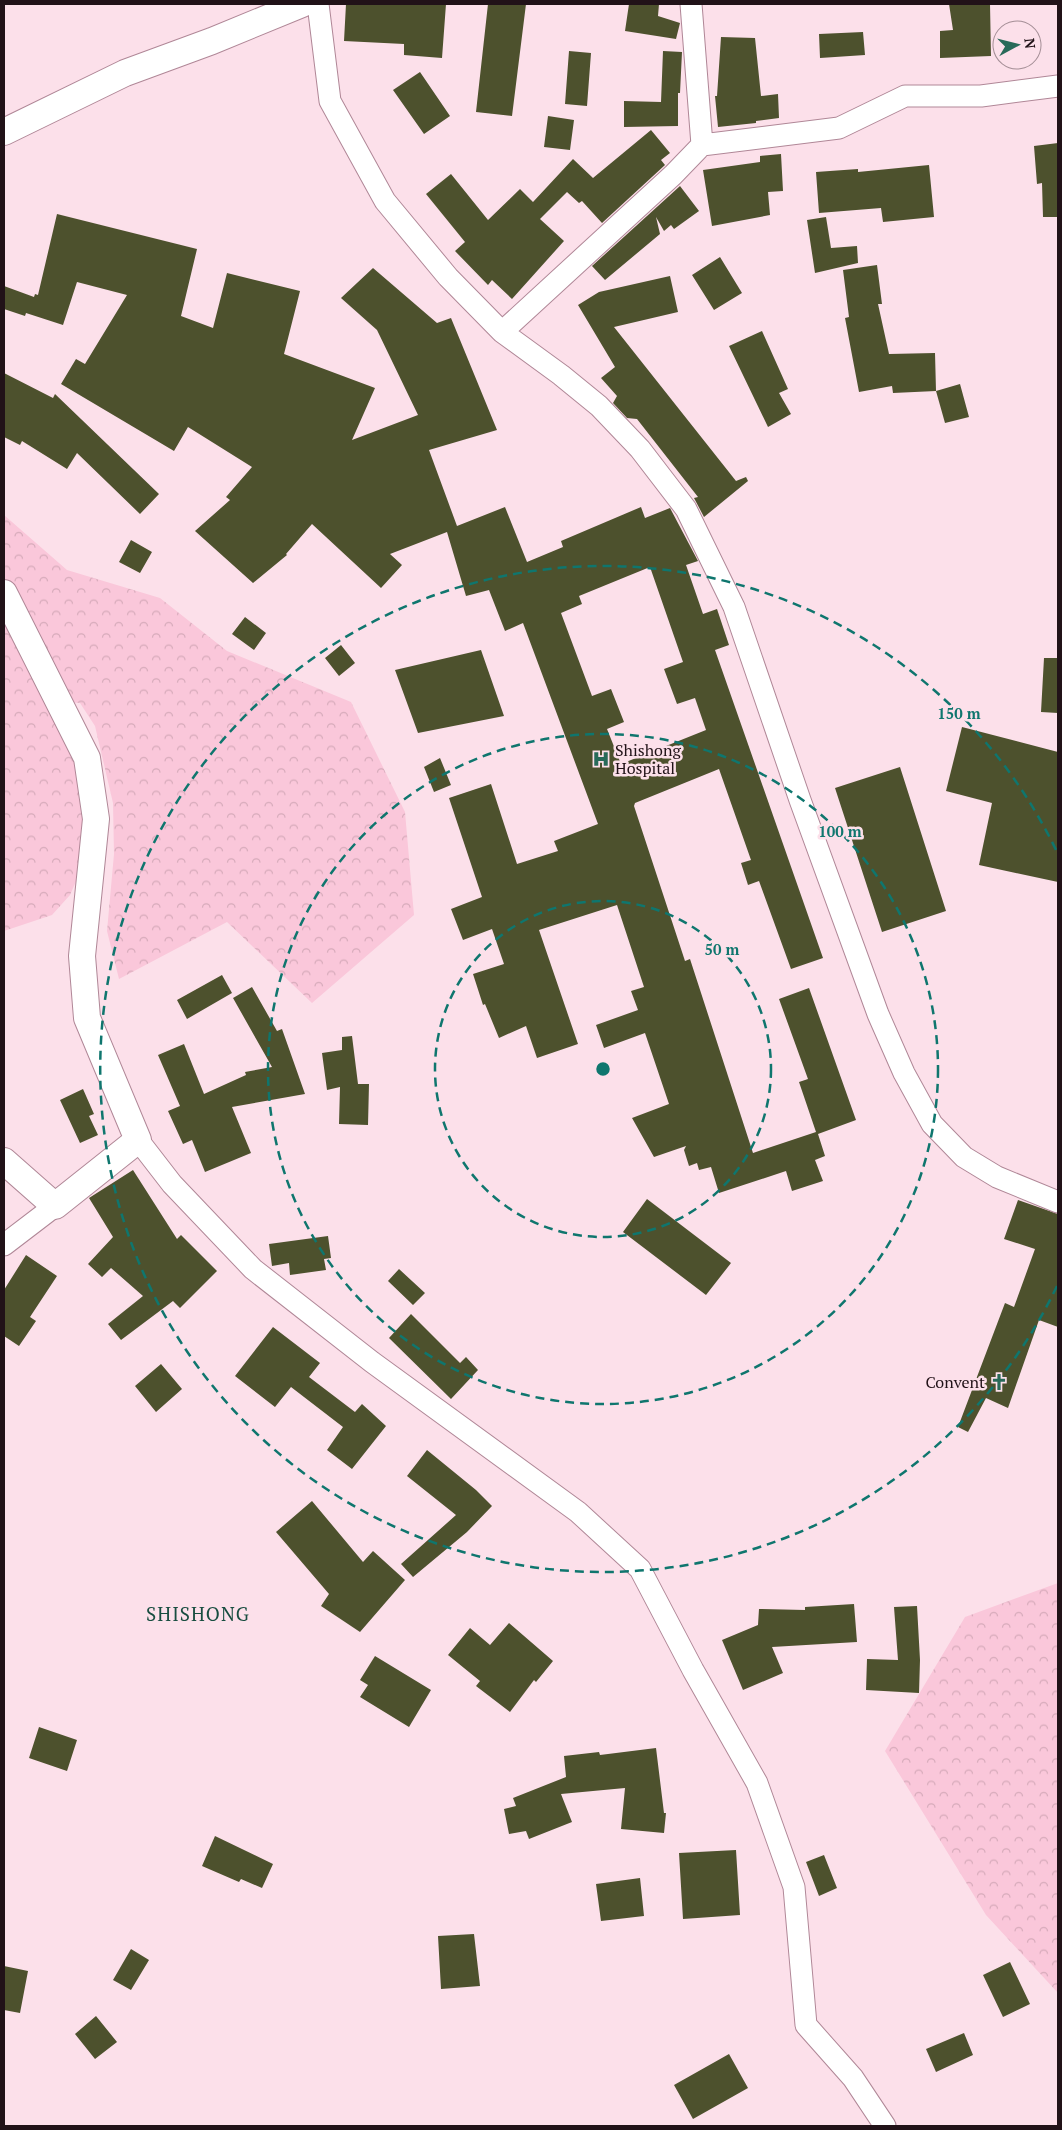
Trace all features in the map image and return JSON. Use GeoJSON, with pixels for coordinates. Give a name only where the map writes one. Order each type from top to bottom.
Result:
{"type":"FeatureCollection","features":[{"type":"Feature","properties":{"kind":"street"},"geometry":{"type":"LineString","coordinates":[[4,132],[124,73],[212,41],[302,4]]}},
{"type":"Feature","properties":{"kind":"street"},"geometry":{"type":"LineString","coordinates":[[318,4],[330,101],[385,201],[448,277],[502,332],[562,375],[599,406],[640,450],[686,509],[734,607],[800,800],[878,1014],[904,1073],[932,1124],[964,1157],[997,1177],[1058,1202]]}},
{"type":"Feature","properties":{"kind":"street"},"geometry":{"type":"LineString","coordinates":[[691,4],[702,145]]}},
{"type":"Feature","properties":{"kind":"street"},"geometry":{"type":"LineString","coordinates":[[502,332],[702,145],[839,128],[905,96],[981,96],[1058,86]]}},
{"type":"Feature","properties":{"kind":"street"},"geometry":{"type":"LineString","coordinates":[[4,593],[87,758],[96,819],[82,956],[88,1018],[138,1140],[172,1184],[254,1269],[372,1362],[578,1512],[640,1569],[693,1670],[758,1783],[794,1887],[806,2025],[853,2078],[885,2126]]}},
{"type":"Feature","properties":{"kind":"street"},"geometry":{"type":"LineString","coordinates":[[4,1245],[138,1140]]}},
{"type":"Feature","properties":{"kind":"street"},"geometry":{"type":"LineString","coordinates":[[4,1161],[55,1206]]}},
{"type":"Feature","properties":{"kind":"green space"},"geometry":{"type":"Polygon","coordinates":[[[4,515],[67,570],[160,598],[227,651],[351,702],[405,812],[414,915],[312,1003],[227,922],[119,979],[107,931],[114,854],[113,803],[95,726],[80,703],[49,701],[85,775],[84,863],[70,895],[52,915],[4,931],[4,515]]]}},
{"type":"Feature","properties":{"kind":"green space"},"geometry":{"type":"Polygon","coordinates":[[[1058,1583],[1058,1993],[986,1915],[885,1751],[965,1617],[1058,1583]]]}},
{"type":"Feature","properties":{"kind":"building"},"geometry":{"type":"Polygon","coordinates":[[[346,4],[446,4],[442,58],[404,55],[404,44],[344,41],[346,4]]]}},
{"type":"Feature","properties":{"kind":"building"},"geometry":{"type":"Polygon","coordinates":[[[488,4],[526,4],[512,116],[476,112],[488,4]]]}},
{"type":"Feature","properties":{"kind":"building"},"geometry":{"type":"Polygon","coordinates":[[[629,4],[659,4],[658,16],[680,23],[676,39],[625,31],[629,4]]]}},
{"type":"Feature","properties":{"kind":"building"},"geometry":{"type":"Polygon","coordinates":[[[949,4],[990,4],[991,56],[940,58],[940,31],[953,30],[949,4]]]}},
{"type":"Feature","properties":{"kind":"building"},"geometry":{"type":"Polygon","coordinates":[[[863,32],[865,55],[820,58],[819,34],[863,32]]]}},
{"type":"Feature","properties":{"kind":"building"},"geometry":{"type":"Polygon","coordinates":[[[721,37],[755,38],[761,96],[778,94],[779,118],[756,121],[756,123],[718,127],[715,96],[717,96],[721,37]]]}},
{"type":"Feature","properties":{"kind":"building"},"geometry":{"type":"Polygon","coordinates":[[[569,51],[591,53],[587,106],[565,104],[569,51]]]}},
{"type":"Feature","properties":{"kind":"building"},"geometry":{"type":"Polygon","coordinates":[[[663,51],[682,52],[680,93],[678,93],[678,126],[624,127],[624,101],[661,102],[663,51]]]}},
{"type":"Feature","properties":{"kind":"building"},"geometry":{"type":"Polygon","coordinates":[[[420,72],[450,116],[424,134],[393,90],[420,72]]]}},
{"type":"Feature","properties":{"kind":"building"},"geometry":{"type":"Polygon","coordinates":[[[548,116],[574,120],[570,150],[544,147],[548,116]]]}},
{"type":"Feature","properties":{"kind":"building"},"geometry":{"type":"Polygon","coordinates":[[[651,130],[670,153],[661,160],[665,165],[602,223],[582,201],[579,203],[567,192],[540,219],[564,241],[512,299],[492,280],[488,285],[455,251],[465,242],[426,194],[451,174],[488,220],[520,189],[533,202],[573,159],[593,178],[651,130]]]}},
{"type":"Feature","properties":{"kind":"building"},"geometry":{"type":"Polygon","coordinates":[[[1058,143],[1058,217],[1043,217],[1042,183],[1037,184],[1034,146],[1058,143]]]}},
{"type":"Feature","properties":{"kind":"building"},"geometry":{"type":"Polygon","coordinates":[[[781,154],[783,191],[768,192],[770,215],[712,226],[703,170],[760,162],[760,156],[781,154]]]}},
{"type":"Feature","properties":{"kind":"building"},"geometry":{"type":"Polygon","coordinates":[[[929,165],[934,217],[883,222],[881,208],[819,213],[816,172],[858,169],[858,172],[929,165]]]}},
{"type":"Feature","properties":{"kind":"building"},"geometry":{"type":"Polygon","coordinates":[[[680,186],[699,211],[674,229],[671,225],[664,231],[656,217],[660,234],[605,280],[592,266],[680,186]]]}},
{"type":"Feature","properties":{"kind":"building"},"geometry":{"type":"Polygon","coordinates":[[[57,214],[197,249],[181,316],[213,328],[227,273],[300,291],[284,354],[375,388],[352,440],[418,415],[377,330],[341,298],[373,268],[437,323],[451,318],[497,430],[429,450],[457,526],[505,507],[527,562],[563,547],[561,541],[641,507],[645,518],[670,508],[698,561],[686,565],[703,614],[717,609],[729,645],[715,650],[823,958],[791,969],[759,881],[748,885],[741,863],[751,860],[719,769],[635,803],[634,806],[685,961],[690,959],[753,1153],[816,1132],[799,1082],[808,1079],[779,999],[809,988],[856,1120],[818,1134],[825,1156],[815,1160],[823,1181],[792,1191],[786,1171],[719,1193],[711,1167],[699,1170],[697,1163],[689,1166],[684,1150],[686,1146],[654,1157],[632,1118],[669,1104],[645,1033],[604,1048],[596,1025],[638,1010],[631,991],[644,987],[617,905],[539,930],[578,1044],[537,1058],[526,1026],[499,1038],[485,1004],[483,1005],[473,974],[504,964],[492,929],[463,940],[451,909],[482,897],[449,798],[491,784],[517,864],[558,851],[554,841],[598,824],[523,623],[505,631],[489,590],[466,596],[447,532],[390,554],[402,565],[381,588],[312,524],[287,555],[253,583],[195,531],[230,500],[226,497],[252,467],[188,427],[174,451],[61,384],[76,359],[85,364],[127,295],[77,282],[63,325],[26,313],[25,316],[4,309],[4,286],[34,297],[35,294],[38,295],[57,214]],[[650,567],[579,596],[582,604],[561,613],[592,696],[611,689],[624,722],[607,729],[621,764],[706,730],[695,698],[677,704],[664,669],[683,662],[650,567]]]}},
{"type":"Feature","properties":{"kind":"building"},"geometry":{"type":"Polygon","coordinates":[[[826,217],[831,248],[857,246],[858,263],[815,273],[807,220],[826,217]]]}},
{"type":"Feature","properties":{"kind":"building"},"geometry":{"type":"Polygon","coordinates":[[[720,257],[742,293],[714,310],[692,275],[720,257]]]}},
{"type":"Feature","properties":{"kind":"building"},"geometry":{"type":"Polygon","coordinates":[[[877,265],[882,304],[878,304],[889,354],[935,353],[936,391],[893,393],[892,386],[859,392],[845,318],[849,317],[843,270],[877,265]]]}},
{"type":"Feature","properties":{"kind":"building"},"geometry":{"type":"Polygon","coordinates":[[[670,276],[678,312],[614,327],[736,481],[746,477],[748,481],[704,517],[694,498],[698,497],[637,419],[627,418],[613,403],[617,396],[601,378],[615,367],[578,305],[599,292],[670,276]]]}},
{"type":"Feature","properties":{"kind":"building"},"geometry":{"type":"Polygon","coordinates":[[[762,331],[788,389],[779,393],[791,414],[768,427],[729,346],[762,331]]]}},
{"type":"Feature","properties":{"kind":"building"},"geometry":{"type":"Polygon","coordinates":[[[4,373],[53,398],[55,394],[159,494],[140,514],[77,453],[67,469],[22,441],[20,445],[4,437],[4,373]]]}},
{"type":"Feature","properties":{"kind":"building"},"geometry":{"type":"Polygon","coordinates":[[[960,384],[969,417],[945,423],[936,391],[960,384]]]}},
{"type":"Feature","properties":{"kind":"building"},"geometry":{"type":"Polygon","coordinates":[[[131,540],[152,552],[140,573],[119,562],[131,540]]]}},
{"type":"Feature","properties":{"kind":"building"},"geometry":{"type":"Polygon","coordinates":[[[245,617],[266,633],[254,650],[232,634],[245,617]]]}},
{"type":"Feature","properties":{"kind":"building"},"geometry":{"type":"Polygon","coordinates":[[[341,645],[355,663],[339,676],[325,658],[341,645]]]}},
{"type":"Feature","properties":{"kind":"building"},"geometry":{"type":"Polygon","coordinates":[[[481,650],[504,716],[418,733],[395,670],[481,650]]]}},
{"type":"Feature","properties":{"kind":"building"},"geometry":{"type":"Polygon","coordinates":[[[1044,658],[1058,658],[1058,713],[1041,712],[1044,658]]]}},
{"type":"Feature","properties":{"kind":"building"},"geometry":{"type":"Polygon","coordinates":[[[962,727],[1058,752],[1058,882],[979,865],[992,803],[946,791],[962,727]]]}},
{"type":"Feature","properties":{"kind":"building"},"geometry":{"type":"Polygon","coordinates":[[[440,758],[451,785],[434,792],[424,767],[440,758]]]}},
{"type":"Feature","properties":{"kind":"building"},"geometry":{"type":"Polygon","coordinates":[[[900,767],[946,911],[882,932],[835,788],[900,767]]]}},
{"type":"Feature","properties":{"kind":"building"},"geometry":{"type":"Polygon","coordinates":[[[222,975],[232,993],[187,1019],[177,1000],[222,975]]]}},
{"type":"Feature","properties":{"kind":"building"},"geometry":{"type":"Polygon","coordinates":[[[252,987],[277,1031],[282,1029],[305,1094],[232,1107],[251,1153],[205,1172],[192,1140],[183,1144],[168,1111],[180,1106],[158,1055],[184,1044],[204,1094],[246,1075],[245,1072],[272,1067],[233,998],[252,987]]]}},
{"type":"Feature","properties":{"kind":"building"},"geometry":{"type":"Polygon","coordinates":[[[352,1036],[358,1084],[369,1084],[368,1125],[339,1124],[340,1087],[327,1090],[322,1053],[342,1050],[342,1037],[352,1036]]]}},
{"type":"Feature","properties":{"kind":"building"},"geometry":{"type":"Polygon","coordinates":[[[83,1089],[94,1114],[89,1116],[98,1135],[80,1143],[60,1100],[83,1089]]]}},
{"type":"Feature","properties":{"kind":"building"},"geometry":{"type":"Polygon","coordinates":[[[133,1170],[177,1239],[181,1235],[217,1271],[180,1308],[173,1301],[121,1340],[108,1324],[143,1296],[111,1268],[102,1277],[88,1264],[113,1237],[89,1198],[133,1170]]]}},
{"type":"Feature","properties":{"kind":"building"},"geometry":{"type":"Polygon","coordinates":[[[647,1199],[731,1263],[706,1295],[623,1232],[647,1199]]]}},
{"type":"Feature","properties":{"kind":"building"},"geometry":{"type":"Polygon","coordinates":[[[1018,1200],[1058,1214],[1058,1327],[1039,1320],[1008,1408],[986,1398],[968,1432],[958,1427],[1005,1303],[1014,1307],[1035,1249],[1004,1239],[1018,1200]]]}},
{"type":"Feature","properties":{"kind":"building"},"geometry":{"type":"Polygon","coordinates":[[[328,1236],[331,1258],[324,1259],[326,1270],[290,1275],[289,1263],[272,1266],[269,1244],[328,1236]]]}},
{"type":"Feature","properties":{"kind":"building"},"geometry":{"type":"Polygon","coordinates":[[[26,1255],[57,1276],[30,1317],[36,1321],[19,1346],[4,1336],[4,1290],[26,1255]]]}},
{"type":"Feature","properties":{"kind":"building"},"geometry":{"type":"Polygon","coordinates":[[[399,1269],[425,1293],[413,1305],[388,1281],[399,1269]]]}},
{"type":"Feature","properties":{"kind":"building"},"geometry":{"type":"Polygon","coordinates":[[[411,1314],[460,1363],[466,1357],[478,1370],[451,1399],[389,1338],[411,1314]]]}},
{"type":"Feature","properties":{"kind":"building"},"geometry":{"type":"Polygon","coordinates":[[[273,1327],[320,1363],[309,1377],[355,1412],[362,1404],[386,1426],[352,1469],[327,1450],[343,1427],[291,1387],[275,1407],[235,1376],[273,1327]]]}},
{"type":"Feature","properties":{"kind":"building"},"geometry":{"type":"Polygon","coordinates":[[[161,1364],[182,1389],[156,1412],[135,1386],[161,1364]]]}},
{"type":"Feature","properties":{"kind":"building"},"geometry":{"type":"Polygon","coordinates":[[[427,1450],[476,1490],[492,1506],[467,1532],[413,1577],[401,1564],[456,1515],[407,1476],[427,1450]]]}},
{"type":"Feature","properties":{"kind":"building"},"geometry":{"type":"Polygon","coordinates":[[[312,1501],[363,1562],[373,1551],[405,1580],[360,1632],[321,1606],[329,1594],[276,1532],[312,1501]]]}},
{"type":"Feature","properties":{"kind":"building"},"geometry":{"type":"Polygon","coordinates":[[[854,1604],[857,1642],[772,1647],[783,1673],[743,1690],[722,1640],[758,1625],[759,1609],[805,1610],[805,1607],[854,1604]]]}},
{"type":"Feature","properties":{"kind":"building"},"geometry":{"type":"Polygon","coordinates":[[[917,1606],[920,1660],[919,1693],[866,1690],[867,1659],[898,1660],[894,1607],[917,1606]]]}},
{"type":"Feature","properties":{"kind":"building"},"geometry":{"type":"Polygon","coordinates":[[[509,1623],[553,1661],[536,1682],[534,1680],[510,1712],[476,1686],[480,1681],[448,1655],[470,1628],[490,1645],[509,1623]]]}},
{"type":"Feature","properties":{"kind":"building"},"geometry":{"type":"Polygon","coordinates":[[[375,1656],[431,1690],[409,1727],[360,1697],[368,1685],[360,1680],[375,1656]]]}},
{"type":"Feature","properties":{"kind":"building"},"geometry":{"type":"Polygon","coordinates":[[[39,1727],[77,1740],[67,1771],[29,1758],[39,1727]]]}},
{"type":"Feature","properties":{"kind":"building"},"geometry":{"type":"Polygon","coordinates":[[[656,1748],[664,1813],[666,1813],[664,1833],[621,1829],[625,1788],[561,1794],[572,1822],[529,1839],[526,1831],[509,1834],[504,1809],[516,1806],[513,1798],[566,1777],[564,1756],[599,1752],[600,1755],[656,1748]]]}},
{"type":"Feature","properties":{"kind":"building"},"geometry":{"type":"Polygon","coordinates":[[[215,1836],[273,1864],[262,1888],[241,1879],[239,1882],[202,1866],[215,1836]]]}},
{"type":"Feature","properties":{"kind":"building"},"geometry":{"type":"Polygon","coordinates":[[[736,1850],[740,1915],[683,1919],[679,1853],[736,1850]]]}},
{"type":"Feature","properties":{"kind":"building"},"geometry":{"type":"Polygon","coordinates":[[[824,1855],[837,1888],[819,1896],[806,1862],[824,1855]]]}},
{"type":"Feature","properties":{"kind":"building"},"geometry":{"type":"Polygon","coordinates":[[[640,1878],[644,1916],[601,1921],[596,1884],[640,1878]]]}},
{"type":"Feature","properties":{"kind":"building"},"geometry":{"type":"Polygon","coordinates":[[[474,1934],[480,1986],[441,1989],[438,1936],[474,1934]]]}},
{"type":"Feature","properties":{"kind":"building"},"geometry":{"type":"Polygon","coordinates":[[[131,1949],[149,1960],[131,1990],[113,1980],[131,1949]]]}},
{"type":"Feature","properties":{"kind":"building"},"geometry":{"type":"Polygon","coordinates":[[[1010,1962],[1030,2004],[1003,2017],[983,1975],[1010,1962]]]}},
{"type":"Feature","properties":{"kind":"building"},"geometry":{"type":"Polygon","coordinates":[[[4,1966],[28,1971],[20,2013],[4,2010],[4,1966]]]}},
{"type":"Feature","properties":{"kind":"building"},"geometry":{"type":"Polygon","coordinates":[[[96,2016],[117,2042],[95,2059],[75,2034],[96,2016]]]}},
{"type":"Feature","properties":{"kind":"building"},"geometry":{"type":"Polygon","coordinates":[[[964,2033],[973,2055],[936,2072],[926,2049],[964,2033]]]}},
{"type":"Feature","properties":{"kind":"building"},"geometry":{"type":"Polygon","coordinates":[[[729,2054],[748,2088],[693,2119],[674,2085],[729,2054]]]}},
{"type":"Feature","properties":{"kind":"place","name":"Shishong Hospital"},"geometry":{"type":"Point","coordinates":[601,759]}},
{"type":"Feature","properties":{"kind":"place","name":"Convent"},"geometry":{"type":"Point","coordinates":[999,1382]}},
{"type":"Feature","properties":{"kind":"district","name":"SHISHONG"},"geometry":{"type":"Point","coordinates":[198,1614]}}]}
